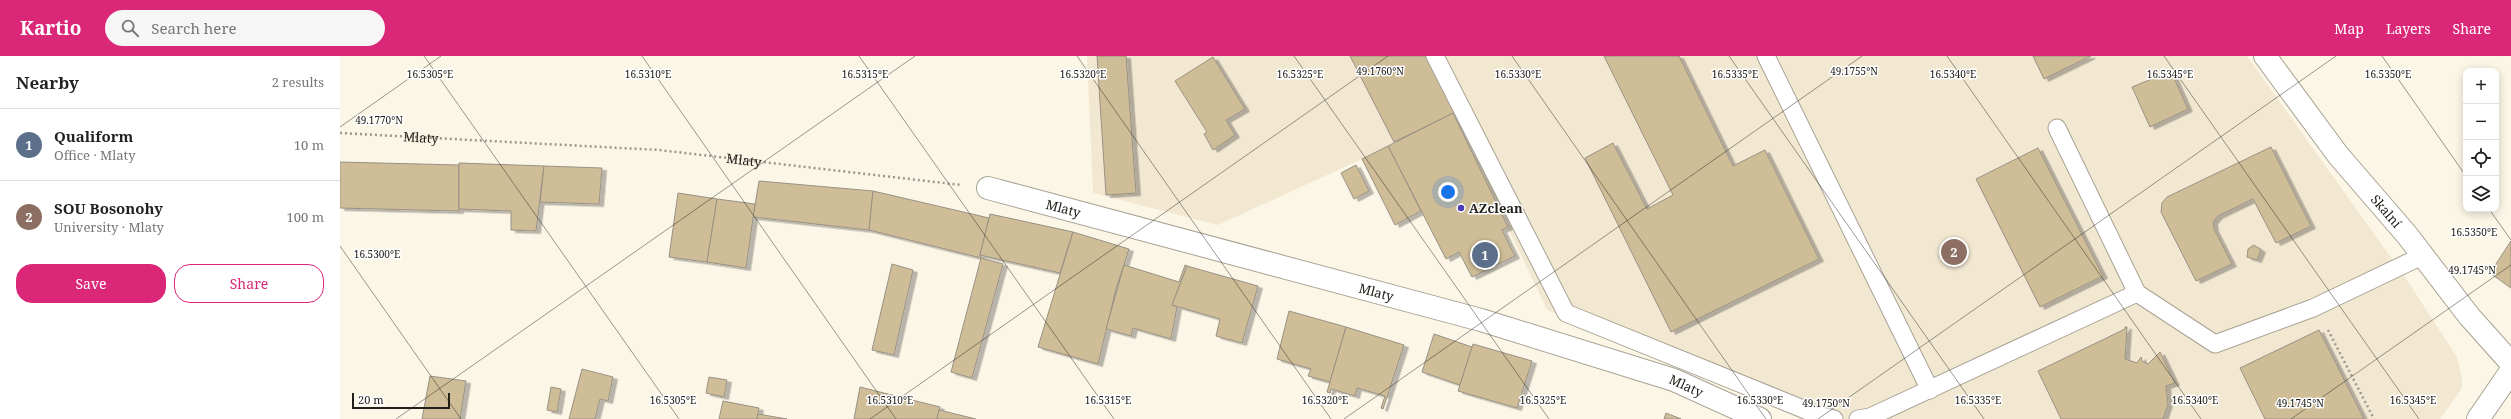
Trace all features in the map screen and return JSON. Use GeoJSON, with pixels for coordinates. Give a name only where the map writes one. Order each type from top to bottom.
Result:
{"type":"FeatureCollection","features":[{"type":"Feature","properties":{"kind":"street","name":"Skalní"},"geometry":{"type":"LineString","coordinates":[[2265,56],[2312,122],[2422,256],[2469,316],[2511,363]]}},
{"type":"Feature","properties":{"kind":"street","name":"Mlaty"},"geometry":{"type":"LineString","coordinates":[[988,188],[1480,320],[1674,380],[1760,419]]}},
{"type":"Feature","properties":{"kind":"street"},"geometry":{"type":"LineString","coordinates":[[2478,419],[2511,371]]}},
{"type":"Feature","properties":{"kind":"lane"},"geometry":{"type":"LineString","coordinates":[[1435,56],[1566,313],[1818,415],[1834,419]]}},
{"type":"Feature","properties":{"kind":"lane"},"geometry":{"type":"LineString","coordinates":[[1766,56],[1930,390]]}},
{"type":"Feature","properties":{"kind":"lane"},"geometry":{"type":"LineString","coordinates":[[2057,128],[2137,293],[2215,344],[2313,308],[2422,256]]}},
{"type":"Feature","properties":{"kind":"lane"},"geometry":{"type":"LineString","coordinates":[[1858,419],[1870,417],[1930,390],[2137,293]]}},
{"type":"Feature","properties":{"kind":"path","name":"Mlaty"},"geometry":{"type":"LineString","coordinates":[[340,133],[659,150],[988,188]]}},
{"type":"Feature","properties":{"kind":"path"},"geometry":{"type":"LineString","coordinates":[[2327,329],[2374,419]]}},
{"type":"Feature","properties":{"kind":"shaded area"},"geometry":{"type":"Polygon","coordinates":[[[1087,56],[2247,56],[2405,277],[2457,357],[2462,377],[2462,388],[2440,419],[1801,419],[1547,310],[1453,113],[1362,159],[1218,225],[1093,193],[1087,56]]]}},
{"type":"Feature","properties":{"kind":"building"},"geometry":{"type":"Polygon","coordinates":[[[1097,56],[1126,56],[1136,193],[1106,195],[1097,56]]]}},
{"type":"Feature","properties":{"kind":"building"},"geometry":{"type":"Polygon","coordinates":[[[1350,56],[1432,56],[1460,110],[1394,142],[1350,56]]]}},
{"type":"Feature","properties":{"kind":"building"},"geometry":{"type":"Polygon","coordinates":[[[1604,56],[1679,56],[1733,166],[1765,150],[1819,259],[1671,332],[1585,158],[1613,143],[1647,209],[1673,195],[1604,56]]]}},
{"type":"Feature","properties":{"kind":"building"},"geometry":{"type":"Polygon","coordinates":[[[2033,56],[2091,56],[2044,79],[2033,56]]]}},
{"type":"Feature","properties":{"kind":"building"},"geometry":{"type":"Polygon","coordinates":[[[1213,57],[1245,109],[1226,120],[1235,135],[1213,150],[1204,134],[1207,132],[1175,81],[1213,57]]]}},
{"type":"Feature","properties":{"kind":"building"},"geometry":{"type":"Polygon","coordinates":[[[2171,71],[2188,109],[2150,127],[2132,87],[2171,71]]]}},
{"type":"Feature","properties":{"kind":"building"},"geometry":{"type":"Polygon","coordinates":[[[1453,113],[1508,227],[1502,230],[1515,256],[1472,277],[1459,252],[1446,259],[1388,146],[1453,113]]]}},
{"type":"Feature","properties":{"kind":"building"},"geometry":{"type":"Polygon","coordinates":[[[1388,146],[1421,211],[1395,225],[1362,159],[1388,146]]]}},
{"type":"Feature","properties":{"kind":"building"},"geometry":{"type":"Polygon","coordinates":[[[2271,147],[2311,226],[2276,243],[2253,199],[2218,216],[2213,222],[2214,229],[2232,264],[2196,281],[2161,212],[2162,203],[2167,197],[2271,147]]]}},
{"type":"Feature","properties":{"kind":"building"},"geometry":{"type":"Polygon","coordinates":[[[2038,148],[2103,276],[2040,307],[1976,179],[2038,148]]]}},
{"type":"Feature","properties":{"kind":"building"},"geometry":{"type":"Polygon","coordinates":[[[340,162],[459,165],[459,211],[340,208],[340,162]]]}},
{"type":"Feature","properties":{"kind":"building"},"geometry":{"type":"Polygon","coordinates":[[[459,163],[544,166],[536,231],[511,230],[511,211],[459,209],[459,163]]]}},
{"type":"Feature","properties":{"kind":"building"},"geometry":{"type":"Polygon","coordinates":[[[1356,165],[1369,191],[1354,199],[1341,173],[1356,165]]]}},
{"type":"Feature","properties":{"kind":"building"},"geometry":{"type":"Polygon","coordinates":[[[544,166],[602,168],[599,204],[540,202],[544,166]]]}},
{"type":"Feature","properties":{"kind":"building"},"geometry":{"type":"Polygon","coordinates":[[[759,181],[873,191],[869,230],[753,217],[759,181]]]}},
{"type":"Feature","properties":{"kind":"building"},"geometry":{"type":"Polygon","coordinates":[[[873,191],[989,218],[980,255],[981,258],[869,230],[873,191]]]}},
{"type":"Feature","properties":{"kind":"building"},"geometry":{"type":"Polygon","coordinates":[[[678,193],[717,199],[707,262],[669,257],[678,193]]]}},
{"type":"Feature","properties":{"kind":"building"},"geometry":{"type":"Polygon","coordinates":[[[717,199],[755,204],[746,268],[707,262],[717,199]]]}},
{"type":"Feature","properties":{"kind":"building"},"geometry":{"type":"Polygon","coordinates":[[[990,214],[1073,232],[1060,273],[980,255],[990,214]]]}},
{"type":"Feature","properties":{"kind":"building"},"geometry":{"type":"Polygon","coordinates":[[[1073,232],[1129,249],[1116,289],[1098,364],[1038,347],[1073,232]]]}},
{"type":"Feature","properties":{"kind":"building"},"geometry":{"type":"Polygon","coordinates":[[[2511,241],[2511,288],[2490,273],[2511,241]]]}},
{"type":"Feature","properties":{"kind":"building"},"geometry":{"type":"Polygon","coordinates":[[[2254,245],[2261,250],[2257,260],[2247,257],[2248,249],[2254,245]]]}},
{"type":"Feature","properties":{"kind":"building"},"geometry":{"type":"Polygon","coordinates":[[[981,258],[1003,264],[972,378],[951,372],[981,258]]]}},
{"type":"Feature","properties":{"kind":"building"},"geometry":{"type":"Polygon","coordinates":[[[892,264],[913,270],[894,355],[872,350],[892,264]]]}},
{"type":"Feature","properties":{"kind":"building"},"geometry":{"type":"Polygon","coordinates":[[[1124,265],[1179,282],[1185,265],[1187,266],[1172,305],[1177,307],[1171,339],[1133,328],[1131,336],[1106,329],[1124,265]]]}},
{"type":"Feature","properties":{"kind":"building"},"geometry":{"type":"Polygon","coordinates":[[[1187,266],[1258,286],[1242,343],[1216,336],[1220,319],[1172,305],[1187,266]]]}},
{"type":"Feature","properties":{"kind":"building"},"geometry":{"type":"Polygon","coordinates":[[[1289,311],[1346,327],[1330,382],[1308,376],[1311,369],[1277,359],[1289,311]]]}},
{"type":"Feature","properties":{"kind":"building"},"geometry":{"type":"Polygon","coordinates":[[[1346,327],[1404,345],[1383,409],[1381,408],[1385,396],[1357,388],[1355,396],[1331,389],[1330,393],[1327,392],[1346,327]]]}},
{"type":"Feature","properties":{"kind":"building"},"geometry":{"type":"Polygon","coordinates":[[[2125,327],[2127,327],[2125,359],[2137,363],[2141,357],[2142,361],[2148,364],[2160,352],[2175,383],[2166,386],[2168,404],[2163,419],[2061,419],[2038,371],[2125,329],[2125,327]]]}},
{"type":"Feature","properties":{"kind":"building"},"geometry":{"type":"Polygon","coordinates":[[[2319,330],[2364,419],[2265,419],[2240,368],[2319,330]]]}},
{"type":"Feature","properties":{"kind":"building"},"geometry":{"type":"Polygon","coordinates":[[[1434,334],[1472,347],[1460,385],[1422,372],[1434,334]]]}},
{"type":"Feature","properties":{"kind":"building"},"geometry":{"type":"Polygon","coordinates":[[[1473,344],[1532,361],[1517,408],[1458,391],[1473,344]]]}},
{"type":"Feature","properties":{"kind":"building"},"geometry":{"type":"Polygon","coordinates":[[[582,369],[613,377],[608,401],[600,399],[595,419],[569,419],[582,369]]]}},
{"type":"Feature","properties":{"kind":"building"},"geometry":{"type":"Polygon","coordinates":[[[430,376],[466,381],[460,419],[422,419],[430,376]]]}},
{"type":"Feature","properties":{"kind":"building"},"geometry":{"type":"Polygon","coordinates":[[[709,377],[727,380],[724,397],[706,393],[709,377]]]}},
{"type":"Feature","properties":{"kind":"building"},"geometry":{"type":"Polygon","coordinates":[[[551,387],[561,389],[557,412],[547,410],[551,387]]]}},
{"type":"Feature","properties":{"kind":"building"},"geometry":{"type":"Polygon","coordinates":[[[860,387],[940,407],[937,419],[854,419],[860,387]]]}},
{"type":"Feature","properties":{"kind":"building"},"geometry":{"type":"Polygon","coordinates":[[[723,401],[759,408],[757,419],[719,419],[723,401]]]}},
{"type":"Feature","properties":{"kind":"building"},"geometry":{"type":"Polygon","coordinates":[[[939,410],[976,419],[937,419],[939,410]]]}},
{"type":"Feature","properties":{"kind":"building"},"geometry":{"type":"Polygon","coordinates":[[[1666,413],[1681,419],[1664,419],[1666,413]]]}},
{"type":"Feature","properties":{"kind":"building"},"geometry":{"type":"Polygon","coordinates":[[[758,414],[787,419],[757,419],[758,414]]]}},
{"type":"Feature","properties":{"kind":"place","name":"AZclean"},"geometry":{"type":"Point","coordinates":[1461,208]}},
{"type":"Feature","properties":{"kind":"place","name":"SOU Bosonohy"},"geometry":{"type":"Point","coordinates":[1954,252]}},
{"type":"Feature","properties":{"kind":"place","name":"Qualiform"},"geometry":{"type":"Point","coordinates":[1485,255]}}]}
